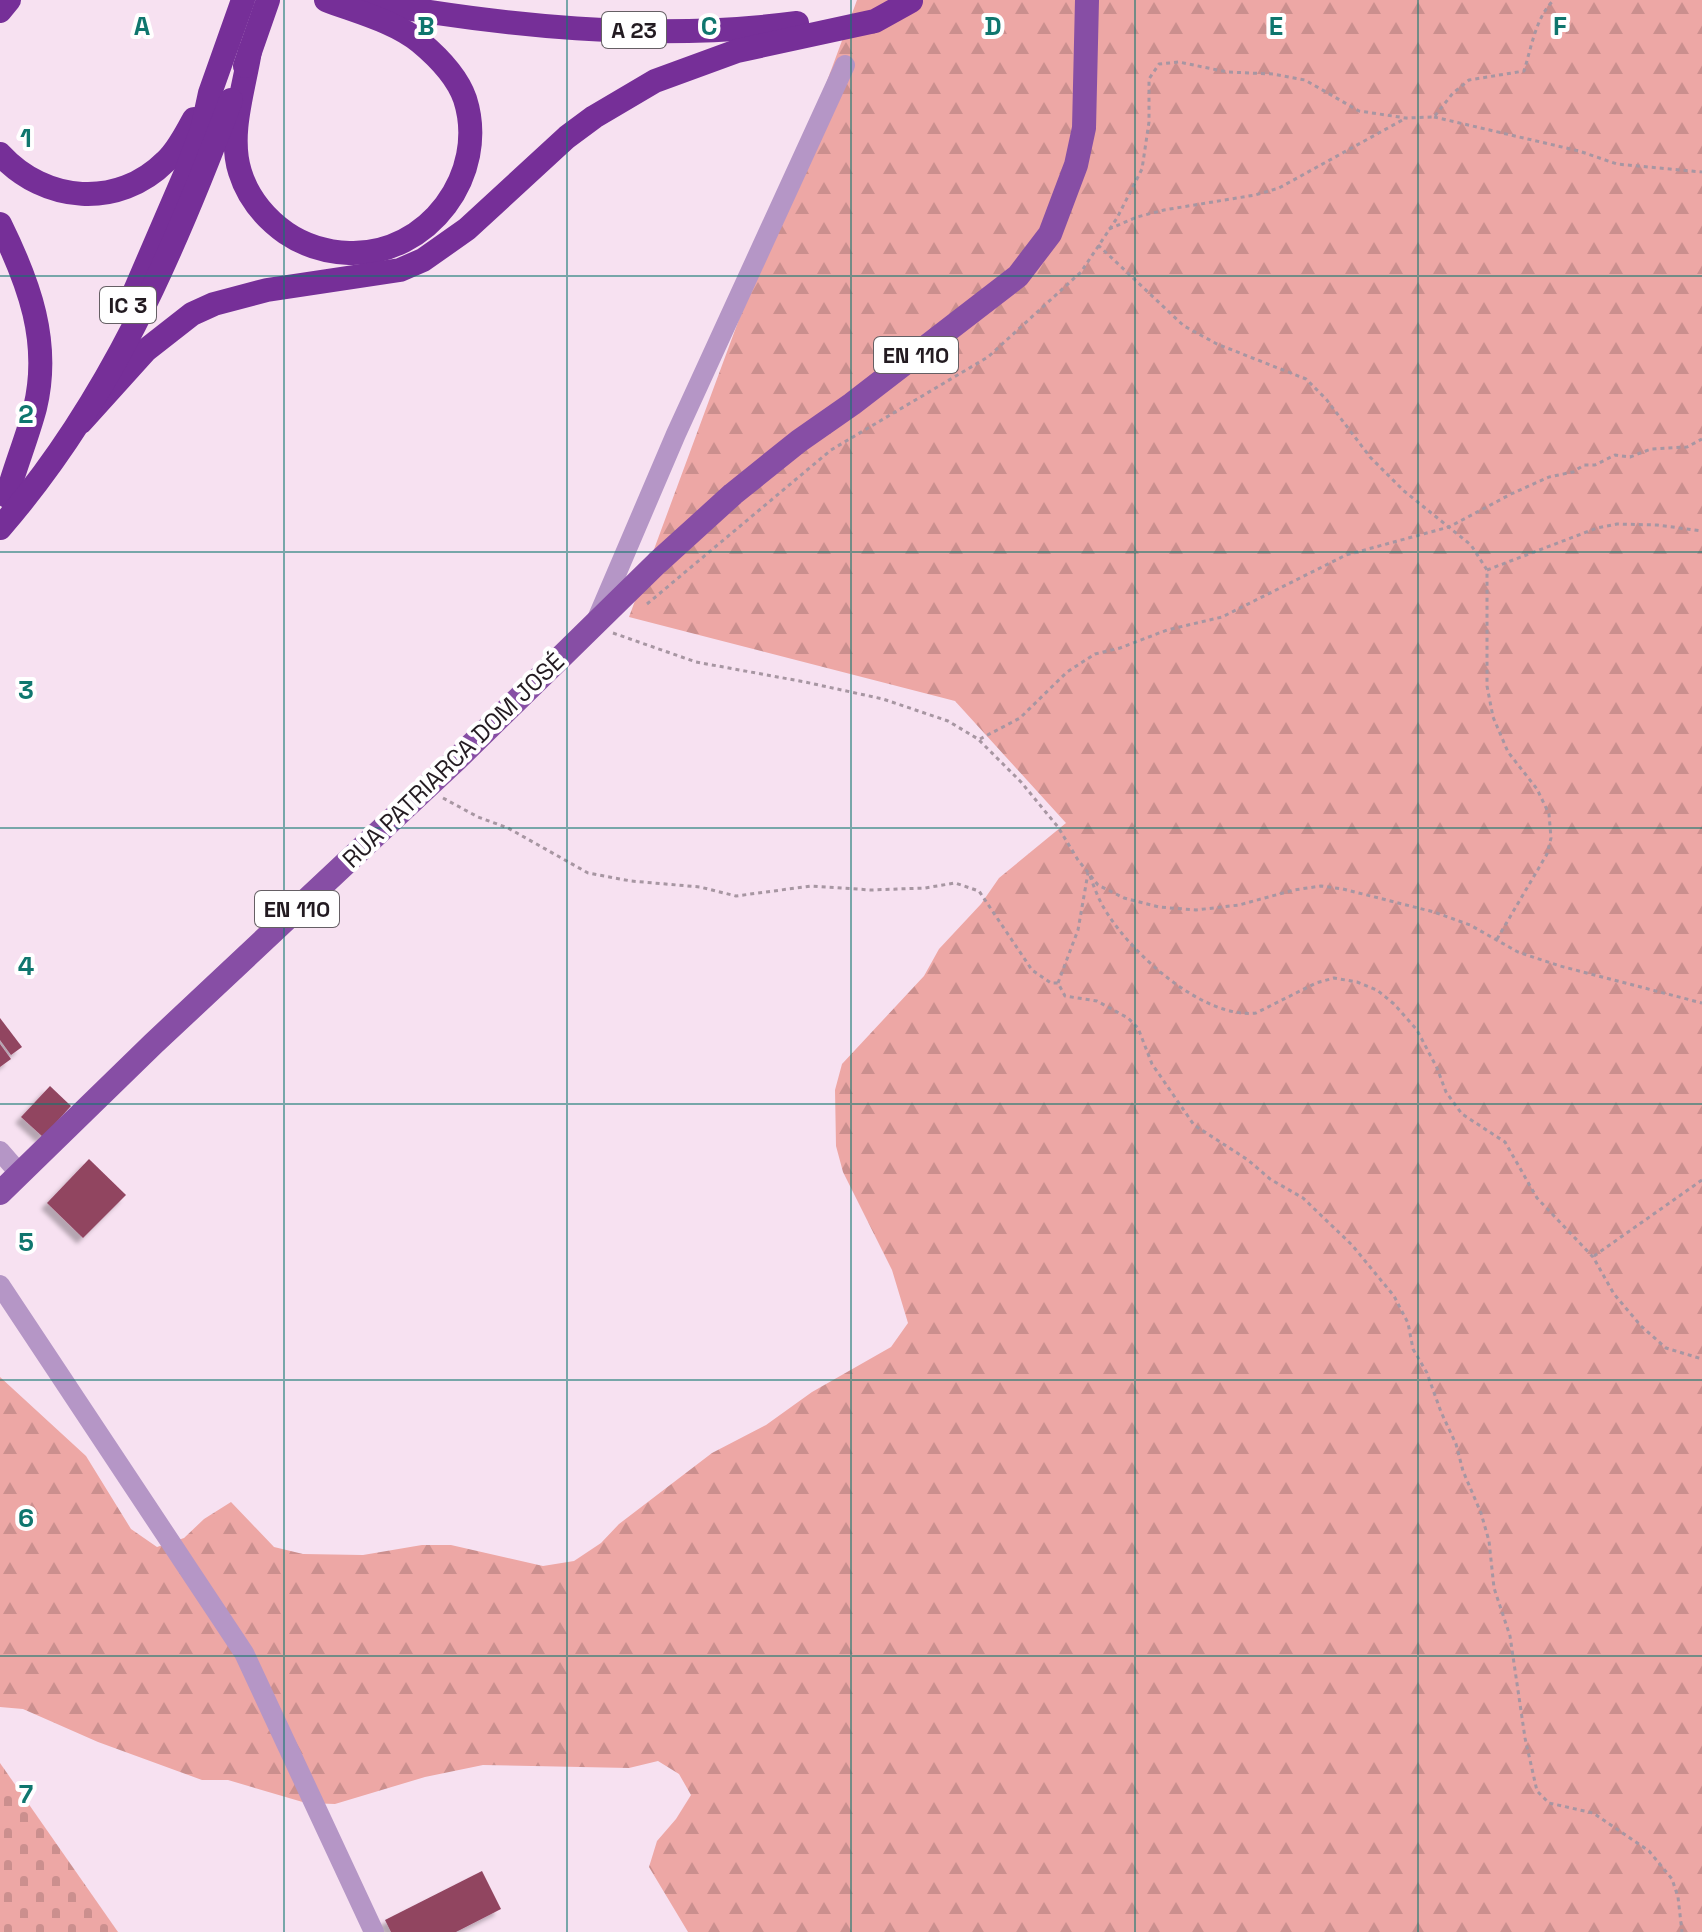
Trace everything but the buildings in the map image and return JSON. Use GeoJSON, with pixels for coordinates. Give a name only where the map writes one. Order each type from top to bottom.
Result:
{"type":"FeatureCollection","features":[{"type":"Feature","properties":{"kind":"highway"},"geometry":{"type":"LineString","coordinates":[[0,11],[9,0]]}},
{"type":"Feature","properties":{"kind":"highway"},"geometry":{"type":"LineString","coordinates":[[243,0],[238,49],[236,148],[239,171],[251,197],[271,222],[298,241],[329,252],[363,253],[396,246],[419,233],[440,215],[454,193],[464,169],[470,122],[464,97],[453,76],[418,40],[396,27],[326,0]]}},
{"type":"Feature","properties":{"kind":"highway"},"geometry":{"type":"LineString","coordinates":[[0,154],[29,179],[69,193],[92,195],[133,186],[168,160],[268,0]]}},
{"type":"Feature","properties":{"kind":"highway","name":"A 23"},"geometry":{"type":"LineString","coordinates":[[358,0],[529,24],[662,31],[768,27],[912,0]]}},
{"type":"Feature","properties":{"kind":"highway"},"geometry":{"type":"LineString","coordinates":[[81,422],[146,350],[192,314],[237,296],[400,270],[423,260],[467,229],[567,137],[645,86],[737,51],[875,21],[912,0]]}},
{"type":"Feature","properties":{"kind":"highway","name":"IC 3"},"geometry":{"type":"LineString","coordinates":[[0,528],[81,422],[118,360],[167,262],[238,49]]}},
{"type":"Feature","properties":{"kind":"highway","name":"IC 3"},"geometry":{"type":"LineString","coordinates":[[3,500],[58,428],[121,319],[187,170],[202,130],[210,93]]}},
{"type":"Feature","properties":{"kind":"highway"},"geometry":{"type":"LineString","coordinates":[[0,224],[30,290],[40,348],[35,406],[3,500]]}},
{"type":"Feature","properties":{"kind":"main road","name":"EN 110"},"geometry":{"type":"LineString","coordinates":[[594,626],[733,494],[1018,276],[1034,256],[1050,234],[1064,200],[1084,128],[1087,0]]}},
{"type":"Feature","properties":{"kind":"main road","name":"RUA PATRIARCA DOM JOSÉ"},"geometry":{"type":"LineString","coordinates":[[0,1193],[594,626]]}},
{"type":"Feature","properties":{"kind":"street"},"geometry":{"type":"LineString","coordinates":[[594,626],[682,420],[845,65]]}},
{"type":"Feature","properties":{"kind":"street"},"geometry":{"type":"LineString","coordinates":[[0,1151],[20,1174]]}},
{"type":"Feature","properties":{"kind":"street"},"geometry":{"type":"LineString","coordinates":[[0,1285],[244,1653],[374,1932]]}},
{"type":"Feature","properties":{"kind":"path"},"geometry":{"type":"LineString","coordinates":[[1434,117],[1453,93],[1469,80],[1524,71],[1537,28],[1554,0]]}},
{"type":"Feature","properties":{"kind":"path"},"geometry":{"type":"LineString","coordinates":[[647,604],[831,450],[988,357],[1081,272],[1142,169],[1149,122],[1149,79],[1159,64],[1179,62],[1227,72],[1273,74],[1305,80],[1359,111],[1406,118],[1434,117],[1579,151],[1617,164],[1702,172]]}},
{"type":"Feature","properties":{"kind":"path"},"geometry":{"type":"LineString","coordinates":[[1109,229],[1164,210],[1279,188],[1406,118]]}},
{"type":"Feature","properties":{"kind":"path"},"geometry":{"type":"LineString","coordinates":[[1098,245],[1184,326],[1217,344],[1306,379],[1326,399],[1370,457],[1404,491],[1471,545],[1487,570],[1487,686],[1493,717],[1508,752],[1537,789],[1549,814],[1551,838],[1547,854],[1497,939]]}},
{"type":"Feature","properties":{"kind":"path"},"geometry":{"type":"LineString","coordinates":[[978,739],[1020,718],[1067,672],[1095,654],[1167,630],[1222,617],[1346,555],[1449,527],[1549,477],[1573,472],[1584,465],[1595,465],[1615,455],[1630,457],[1651,449],[1687,447],[1702,439]]}},
{"type":"Feature","properties":{"kind":"path"},"geometry":{"type":"LineString","coordinates":[[1487,570],[1597,528],[1617,524],[1702,531]]}},
{"type":"Feature","properties":{"kind":"path"},"geometry":{"type":"LineString","coordinates":[[594,626],[696,662],[805,682],[919,709],[948,721],[978,739],[1021,782],[1044,808],[1098,885],[1124,898],[1196,910],[1239,905],[1321,886],[1343,889],[1434,912],[1470,925],[1518,952],[1560,966],[1702,1003]]}},
{"type":"Feature","properties":{"kind":"path"},"geometry":{"type":"LineString","coordinates":[[427,786],[449,803],[508,828],[588,873],[631,881],[700,887],[736,896],[811,886],[871,890],[925,888],[955,883],[979,891],[1032,970],[1051,983],[1058,983]]}},
{"type":"Feature","properties":{"kind":"path"},"geometry":{"type":"LineString","coordinates":[[1088,873],[1078,930],[1058,983],[1065,996],[1097,1001],[1128,1018],[1138,1028],[1157,1072],[1194,1125],[1248,1160],[1270,1179],[1303,1198],[1352,1245],[1394,1296],[1408,1323],[1413,1349],[1427,1373],[1481,1513],[1489,1541],[1494,1588],[1510,1636],[1525,1738],[1537,1791],[1549,1803],[1593,1813],[1649,1851],[1672,1879],[1678,1897],[1682,1932]]}},
{"type":"Feature","properties":{"kind":"path"},"geometry":{"type":"LineString","coordinates":[[1088,873],[1106,912],[1139,952],[1165,975],[1198,997],[1221,1007],[1245,1014],[1256,1013],[1316,983],[1334,978],[1377,990],[1417,1030],[1446,1092],[1462,1114],[1505,1142],[1537,1198],[1593,1257],[1614,1294],[1641,1326],[1666,1348],[1702,1359]]}},
{"type":"Feature","properties":{"kind":"path"},"geometry":{"type":"LineString","coordinates":[[1593,1257],[1702,1180]]}},
{"type":"Feature","properties":{"kind":"green space"},"geometry":{"type":"Polygon","coordinates":[[[857,0],[1702,0],[1702,1932],[688,1932],[649,1867],[657,1841],[691,1795],[679,1774],[658,1761],[629,1768],[483,1765],[425,1777],[335,1804],[306,1803],[228,1780],[202,1780],[98,1742],[23,1709],[0,1707],[0,1377],[86,1456],[131,1529],[157,1547],[184,1538],[204,1519],[231,1502],[274,1547],[303,1554],[363,1555],[422,1545],[451,1545],[543,1566],[574,1561],[601,1543],[619,1524],[712,1453],[766,1425],[812,1392],[891,1347],[908,1323],[892,1270],[843,1172],[836,1146],[835,1090],[842,1064],[924,976],[939,949],[981,904],[999,878],[1066,823],[955,701],[629,617],[857,0]]]}},
{"type":"Feature","properties":{"kind":"green space"},"geometry":{"type":"Polygon","coordinates":[[[0,1763],[118,1932],[0,1932],[0,1763]]]}}]}
